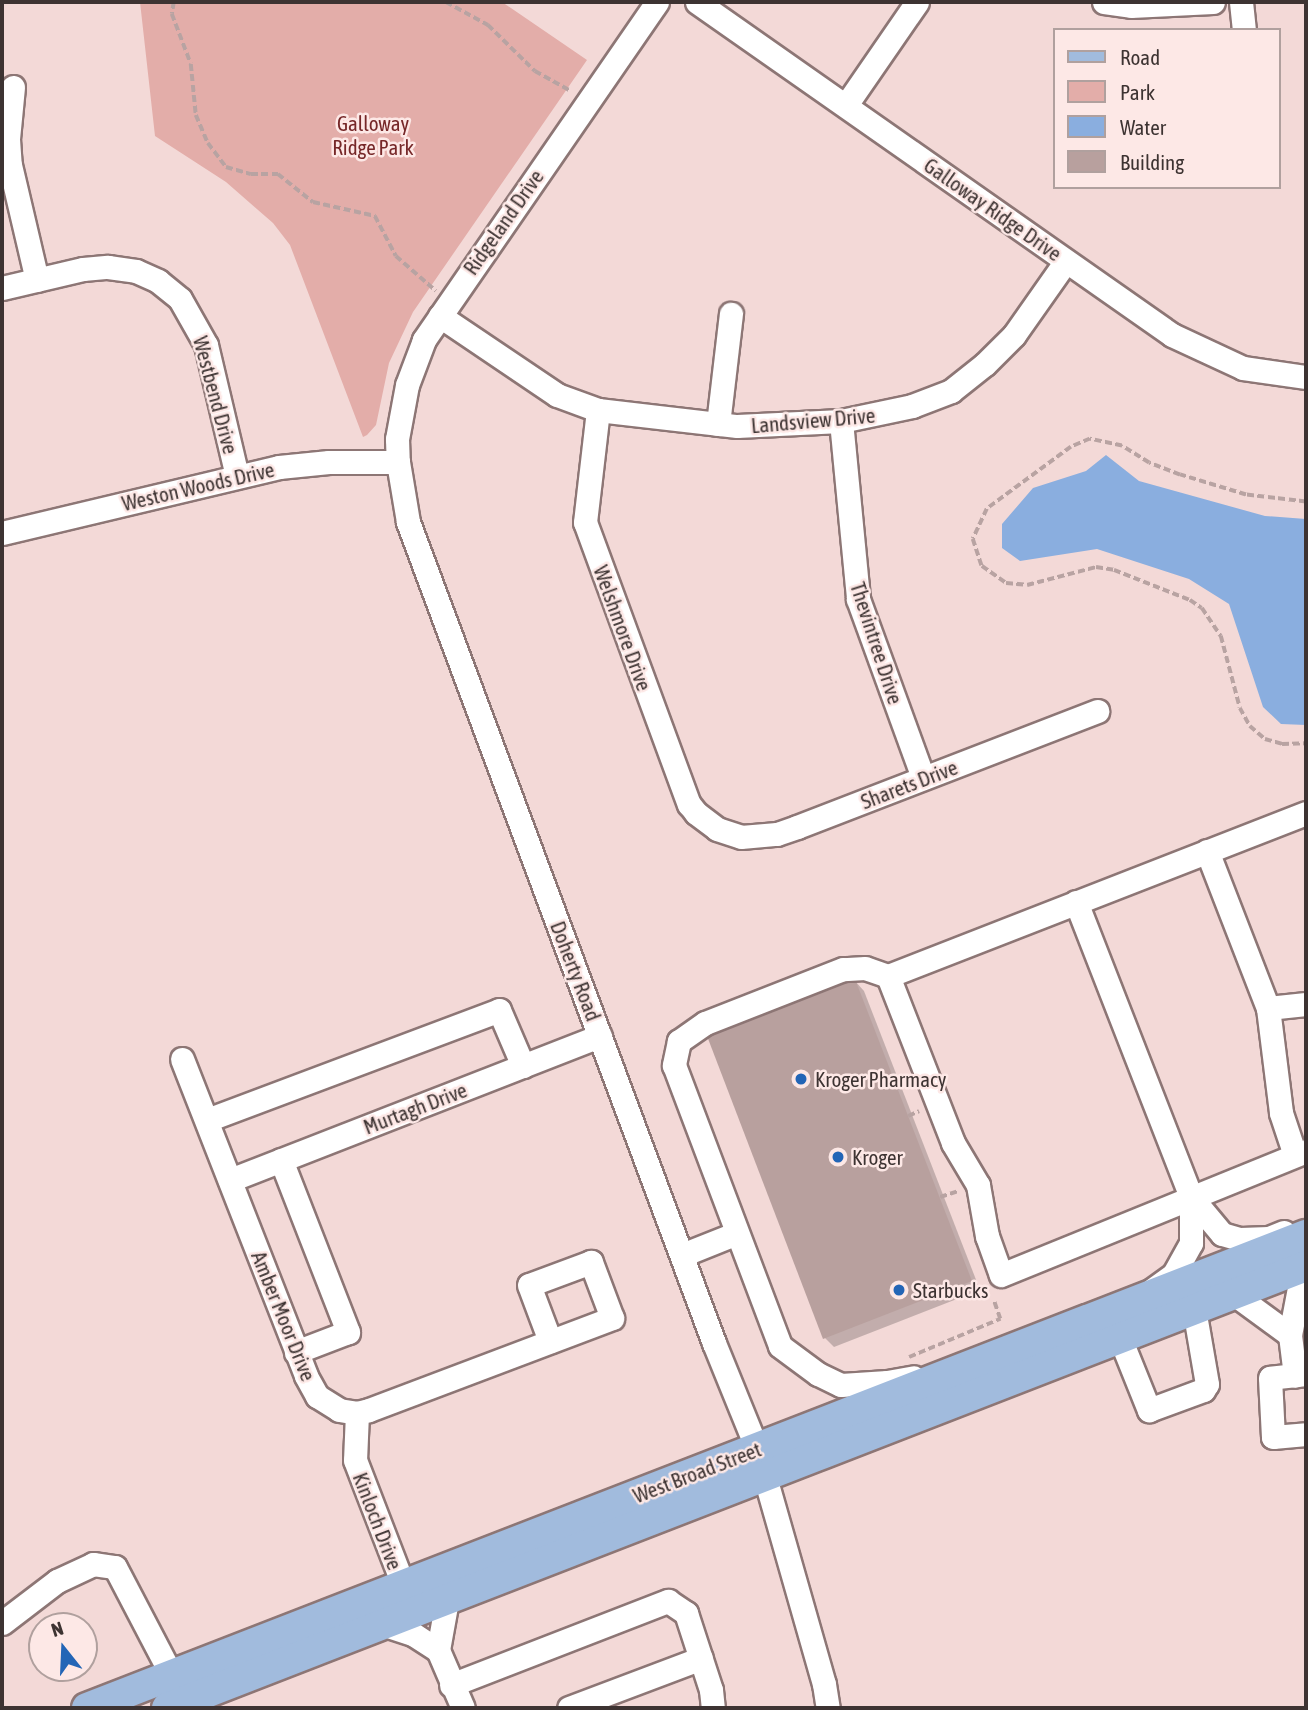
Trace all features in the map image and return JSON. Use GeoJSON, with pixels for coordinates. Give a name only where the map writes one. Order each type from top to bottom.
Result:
{"type":"FeatureCollection","features":[{"type":"Feature","properties":{"kind":"main road","name":"West Broad Street"},"geometry":{"type":"LineString","coordinates":[[167,1708],[447,1600],[762,1462],[980,1362],[1306,1235]]}},
{"type":"Feature","properties":{"kind":"main road","name":"West Broad Street"},"geometry":{"type":"LineString","coordinates":[[87,1708],[404,1587],[1120,1338],[1305,1267]]}},
{"type":"Feature","properties":{"kind":"street","name":"Ridgeland Drive"},"geometry":{"type":"LineString","coordinates":[[398,462],[397,439],[407,385],[425,340],[657,2]]}},
{"type":"Feature","properties":{"kind":"street","name":"Galloway Ridge Drive"},"geometry":{"type":"LineString","coordinates":[[697,2],[1172,335],[1243,368],[1306,377]]}},
{"type":"Feature","properties":{"kind":"street"},"geometry":{"type":"LineString","coordinates":[[846,105],[917,2]]}},
{"type":"Feature","properties":{"kind":"street"},"geometry":{"type":"LineString","coordinates":[[1104,2],[1131,6],[1213,2]]}},
{"type":"Feature","properties":{"kind":"street"},"geometry":{"type":"LineString","coordinates":[[1241,2],[1244,28]]}},
{"type":"Feature","properties":{"kind":"street"},"geometry":{"type":"LineString","coordinates":[[13,87],[8,139],[9,165],[37,280]]}},
{"type":"Feature","properties":{"kind":"street","name":"Landsview Drive"},"geometry":{"type":"LineString","coordinates":[[445,308],[557,395],[598,410],[763,427],[841,421],[912,407],[951,391],[985,365],[1014,335],[1066,261]]}},
{"type":"Feature","properties":{"kind":"street","name":"Westbend Drive"},"geometry":{"type":"LineString","coordinates":[[2,288],[83,269],[136,271],[158,281],[180,299],[206,345],[237,476]]}},
{"type":"Feature","properties":{"kind":"street"},"geometry":{"type":"LineString","coordinates":[[718,424],[731,314]]}},
{"type":"Feature","properties":{"kind":"street","name":"Welshmore Drive"},"geometry":{"type":"LineString","coordinates":[[598,410],[585,522],[689,804],[717,829]]}},
{"type":"Feature","properties":{"kind":"street","name":"Thevintree Drive"},"geometry":{"type":"LineString","coordinates":[[841,421],[859,599],[923,778]]}},
{"type":"Feature","properties":{"kind":"street","name":"Weston Woods Drive"},"geometry":{"type":"LineString","coordinates":[[2,533],[279,467],[329,462],[398,462]]}},
{"type":"Feature","properties":{"kind":"street","name":"Doherty Road"},"geometry":{"type":"LineString","coordinates":[[398,462],[408,522],[762,1462],[824,1684],[828,1708]]}},
{"type":"Feature","properties":{"kind":"street","name":"Sharets Drive"},"geometry":{"type":"LineString","coordinates":[[717,829],[741,837],[777,834],[1097,711]]}},
{"type":"Feature","properties":{"kind":"street"},"geometry":{"type":"LineString","coordinates":[[980,1362],[887,1382],[841,1385],[818,1374],[780,1346],[674,1065],[679,1041],[705,1023],[843,969],[865,968],[888,975],[1306,813]]}},
{"type":"Feature","properties":{"kind":"street"},"geometry":{"type":"LineString","coordinates":[[888,975],[949,1134],[978,1185],[987,1236],[1001,1275],[1301,1153],[1281,1113],[1268,1008],[1207,851]]}},
{"type":"Feature","properties":{"kind":"street"},"geometry":{"type":"LineString","coordinates":[[1076,902],[1191,1197],[1222,1234],[1240,1239],[1269,1238],[1306,1223]]}},
{"type":"Feature","properties":{"kind":"street"},"geometry":{"type":"LineString","coordinates":[[1268,1008],[1306,1004]]}},
{"type":"Feature","properties":{"kind":"street"},"geometry":{"type":"LineString","coordinates":[[207,1121],[499,1010],[523,1066]]}},
{"type":"Feature","properties":{"kind":"street","name":"Murtagh Drive"},"geometry":{"type":"LineString","coordinates":[[230,1180],[600,1036]]}},
{"type":"Feature","properties":{"kind":"street","name":"Amber Moor Drive"},"geometry":{"type":"LineString","coordinates":[[182,1059],[296,1352],[317,1396],[339,1410],[357,1413]]}},
{"type":"Feature","properties":{"kind":"street"},"geometry":{"type":"LineString","coordinates":[[281,1160],[348,1332],[296,1352]]}},
{"type":"Feature","properties":{"kind":"street"},"geometry":{"type":"LineString","coordinates":[[1139,1300],[1174,1274],[1191,1243],[1191,1197]]}},
{"type":"Feature","properties":{"kind":"street"},"geometry":{"type":"LineString","coordinates":[[682,1255],[737,1233]]}},
{"type":"Feature","properties":{"kind":"street"},"geometry":{"type":"LineString","coordinates":[[357,1413],[612,1318],[592,1262],[529,1285],[550,1341]]}},
{"type":"Feature","properties":{"kind":"street"},"geometry":{"type":"LineString","coordinates":[[1305,1267],[1290,1335],[1303,1380],[1270,1378],[1273,1437],[1306,1434]]}},
{"type":"Feature","properties":{"kind":"street"},"geometry":{"type":"LineString","coordinates":[[1234,1294],[1290,1335]]}},
{"type":"Feature","properties":{"kind":"street"},"geometry":{"type":"LineString","coordinates":[[1120,1338],[1149,1410],[1203,1390],[1207,1384],[1194,1309]]}},
{"type":"Feature","properties":{"kind":"street","name":"Kinloch Drive"},"geometry":{"type":"LineString","coordinates":[[357,1413],[355,1460],[404,1587]]}},
{"type":"Feature","properties":{"kind":"street"},"geometry":{"type":"LineString","coordinates":[[2,1623],[69,1576],[93,1564],[115,1567],[172,1675]]}},
{"type":"Feature","properties":{"kind":"street"},"geometry":{"type":"LineString","coordinates":[[447,1600],[438,1650],[463,1708]]}},
{"type":"Feature","properties":{"kind":"street"},"geometry":{"type":"LineString","coordinates":[[451,1685],[668,1601],[686,1613],[701,1658],[712,1708],[698,1708]]}},
{"type":"Feature","properties":{"kind":"street"},"geometry":{"type":"LineString","coordinates":[[382,1625],[413,1634],[438,1650]]}},
{"type":"Feature","properties":{"kind":"street"},"geometry":{"type":"LineString","coordinates":[[569,1708],[701,1658]]}},
{"type":"Feature","properties":{"kind":"path"},"geometry":{"type":"LineString","coordinates":[[174,2],[172,15],[191,64],[196,115],[208,143],[226,167],[251,174],[278,174],[313,202],[375,216],[396,256],[445,308]]}},
{"type":"Feature","properties":{"kind":"path"},"geometry":{"type":"LineString","coordinates":[[446,2],[488,25],[535,71],[569,90]]}},
{"type":"Feature","properties":{"kind":"path"},"geometry":{"type":"LineString","coordinates":[[1306,502],[1246,495],[1169,471],[1149,463],[1122,446],[1090,439],[1071,447],[987,509],[973,539],[982,566],[1006,583],[1027,585],[1082,568],[1096,568],[1114,570],[1190,600],[1208,615],[1221,636],[1240,708],[1250,726],[1265,738],[1282,744],[1306,743]]}},
{"type":"Feature","properties":{"kind":"path"},"geometry":{"type":"LineString","coordinates":[[902,1360],[1000,1319],[994,1302]]}},
{"type":"Feature","properties":{"kind":"green space","name":"Galloway Ridge Park"},"geometry":{"type":"Polygon","coordinates":[[[140,2],[502,2],[587,60],[413,312],[389,363],[376,425],[367,435],[363,437],[290,245],[273,223],[226,182],[155,136],[140,2]]]}},
{"type":"Feature","properties":{"kind":"water"},"geometry":{"type":"Polygon","coordinates":[[[1106,455],[1139,481],[1265,516],[1306,519],[1306,725],[1281,724],[1263,707],[1229,604],[1189,579],[1097,549],[1020,561],[1002,548],[1002,524],[1033,488],[1086,471],[1106,455]]]}},
{"type":"Feature","properties":{"kind":"building","name":"Kroger"},"geometry":{"type":"Polygon","coordinates":[[[855,979],[972,1281],[823,1339],[707,1036],[855,979]]]}},
{"type":"Feature","properties":{"kind":"place","name":"Kroger Pharmacy"},"geometry":{"type":"Point","coordinates":[801,1079]}},
{"type":"Feature","properties":{"kind":"place","name":"Kroger"},"geometry":{"type":"Point","coordinates":[838,1157]}},
{"type":"Feature","properties":{"kind":"place","name":"Starbucks"},"geometry":{"type":"Point","coordinates":[899,1290]}}]}
